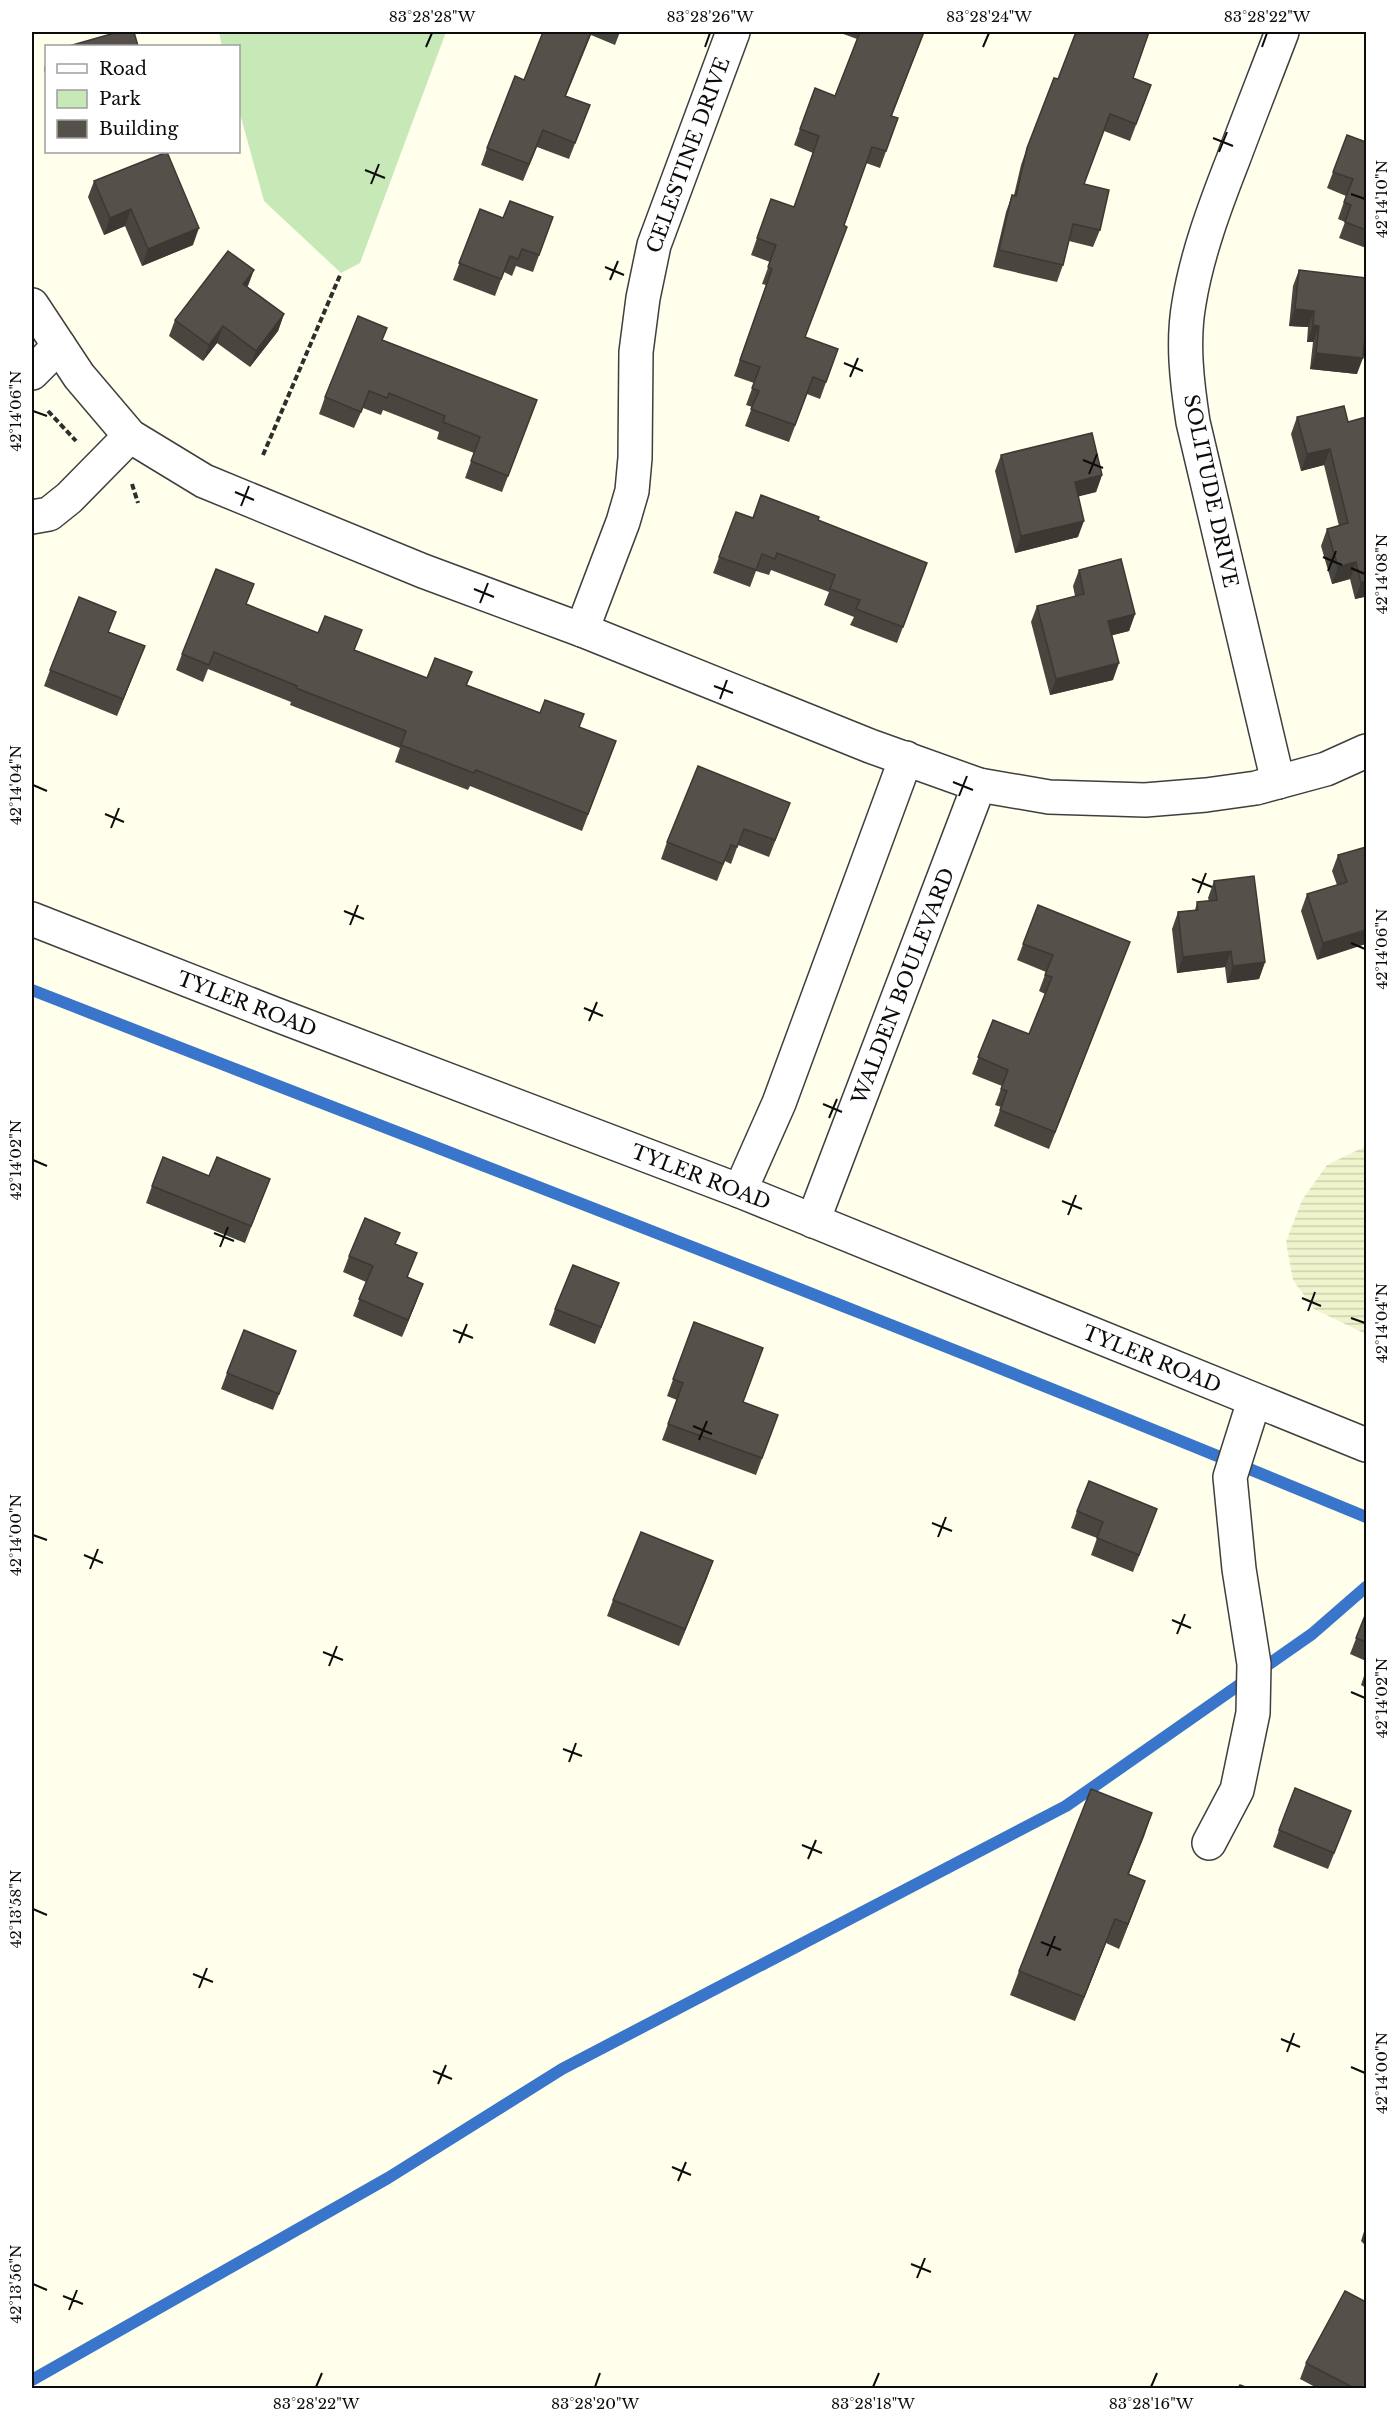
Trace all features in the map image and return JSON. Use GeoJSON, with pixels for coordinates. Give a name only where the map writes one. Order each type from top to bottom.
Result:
{"type":"FeatureCollection","features":[{"type":"Feature","properties":{"kind":"street","name":"CELESTINE DRIVE"},"geometry":{"type":"LineString","coordinates":[[582,630],[623,522],[632,491],[635,458],[636,352],[643,298],[654,245],[733,32]]}},
{"type":"Feature","properties":{"kind":"street","name":"SOLITUDE DRIVE"},"geometry":{"type":"LineString","coordinates":[[1278,782],[1193,422],[1187,385],[1186,346],[1188,305],[1216,204],[1282,32]]}},
{"type":"Feature","properties":{"kind":"street"},"geometry":{"type":"LineString","coordinates":[[32,305],[79,376],[130,436],[204,481],[423,571],[582,630],[870,746],[979,785],[1049,797],[1145,800],[1256,789],[1326,769],[1366,751]]}},
{"type":"Feature","properties":{"kind":"street"},"geometry":{"type":"LineString","coordinates":[[32,373],[59,346]]}},
{"type":"Feature","properties":{"kind":"street"},"geometry":{"type":"LineString","coordinates":[[32,517],[49,514],[69,498],[130,436]]}},
{"type":"Feature","properties":{"kind":"street"},"geometry":{"type":"LineString","coordinates":[[740,1191],[779,1103],[906,758]]}},
{"type":"Feature","properties":{"kind":"street","name":"WALDEN BOULEVARD"},"geometry":{"type":"LineString","coordinates":[[813,1221],[979,785]]}},
{"type":"Feature","properties":{"kind":"street","name":"TYLER ROAD"},"geometry":{"type":"LineString","coordinates":[[32,919],[740,1191],[1366,1445]]}},
{"type":"Feature","properties":{"kind":"street"},"geometry":{"type":"LineString","coordinates":[[1209,1843],[1237,1790],[1253,1713],[1254,1664],[1239,1569],[1230,1477],[1254,1401]]}},
{"type":"Feature","properties":{"kind":"path"},"geometry":{"type":"LineString","coordinates":[[263,455],[341,273]]}},
{"type":"Feature","properties":{"kind":"path"},"geometry":{"type":"LineString","coordinates":[[48,411],[79,445]]}},
{"type":"Feature","properties":{"kind":"path"},"geometry":{"type":"LineString","coordinates":[[132,483],[138,503]]}},
{"type":"Feature","properties":{"kind":"green space"},"geometry":{"type":"Polygon","coordinates":[[[219,32],[446,32],[360,263],[341,273],[264,201],[240,114],[240,45],[222,45],[219,32]]]}},
{"type":"Feature","properties":{"kind":"green space"},"geometry":{"type":"Polygon","coordinates":[[[1366,1146],[1366,1334],[1314,1309],[1293,1280],[1286,1242],[1302,1200],[1327,1165],[1366,1146]]]}},
{"type":"Feature","properties":{"kind":"building"},"geometry":{"type":"Polygon","coordinates":[[[118,32],[134,32],[138,45],[72,45],[118,32]]]}},
{"type":"Feature","properties":{"kind":"building"},"geometry":{"type":"Polygon","coordinates":[[[543,32],[591,32],[565,96],[590,105],[575,143],[543,130],[529,164],[487,148],[515,76],[524,80],[543,32]]]}},
{"type":"Feature","properties":{"kind":"building"},"geometry":{"type":"Polygon","coordinates":[[[860,32],[924,32],[891,116],[898,118],[886,151],[872,147],[844,225],[847,227],[805,337],[838,349],[826,382],[813,377],[795,425],[751,409],[759,391],[752,388],[760,367],[740,360],[772,269],[768,267],[776,245],[757,238],[771,199],[794,207],[819,136],[800,129],[815,88],[835,96],[860,32]]]}},
{"type":"Feature","properties":{"kind":"building"},"geometry":{"type":"Polygon","coordinates":[[[1076,32],[1149,32],[1133,78],[1151,85],[1136,124],[1110,114],[1084,184],[1109,190],[1100,230],[1073,224],[1063,265],[999,250],[1012,195],[1016,196],[1027,148],[1054,78],[1058,79],[1076,32]]]}},
{"type":"Feature","properties":{"kind":"building"},"geometry":{"type":"Polygon","coordinates":[[[1347,135],[1366,142],[1366,230],[1345,222],[1351,205],[1344,202],[1353,179],[1333,172],[1347,135]]]}},
{"type":"Feature","properties":{"kind":"building"},"geometry":{"type":"Polygon","coordinates":[[[167,153],[199,228],[148,249],[131,209],[110,218],[94,181],[167,153]]]}},
{"type":"Feature","properties":{"kind":"building"},"geometry":{"type":"Polygon","coordinates":[[[510,201],[553,217],[539,255],[522,249],[518,259],[510,256],[501,279],[459,263],[480,209],[503,218],[510,201]]]}},
{"type":"Feature","properties":{"kind":"building"},"geometry":{"type":"Polygon","coordinates":[[[228,251],[254,270],[243,284],[284,314],[256,351],[223,326],[209,345],[175,320],[228,251]]]}},
{"type":"Feature","properties":{"kind":"building"},"geometry":{"type":"Polygon","coordinates":[[[1299,270],[1366,278],[1366,327],[1363,358],[1316,353],[1319,326],[1313,325],[1314,311],[1295,309],[1299,270]]]}},
{"type":"Feature","properties":{"kind":"building"},"geometry":{"type":"Polygon","coordinates":[[[358,316],[387,328],[382,340],[537,400],[508,476],[471,461],[480,437],[443,422],[445,416],[389,393],[387,398],[369,391],[361,412],[325,397],[358,316]]]}},
{"type":"Feature","properties":{"kind":"building"},"geometry":{"type":"Polygon","coordinates":[[[1344,406],[1348,422],[1366,417],[1366,581],[1361,583],[1356,562],[1338,567],[1327,529],[1348,523],[1330,449],[1307,454],[1297,417],[1344,406]]]}},
{"type":"Feature","properties":{"kind":"building"},"geometry":{"type":"Polygon","coordinates":[[[1092,433],[1102,475],[1075,482],[1084,521],[1021,536],[1001,455],[1092,433]]]}},
{"type":"Feature","properties":{"kind":"building"},"geometry":{"type":"Polygon","coordinates":[[[761,495],[927,563],[903,627],[856,609],[860,600],[830,589],[835,575],[777,553],[775,559],[762,554],[756,570],[719,557],[736,512],[753,518],[761,495]]]}},
{"type":"Feature","properties":{"kind":"building"},"geometry":{"type":"Polygon","coordinates":[[[1121,559],[1135,614],[1108,621],[1119,663],[1056,679],[1037,606],[1084,594],[1079,570],[1121,559]]]}},
{"type":"Feature","properties":{"kind":"building"},"geometry":{"type":"Polygon","coordinates":[[[216,569],[254,584],[246,604],[318,633],[325,616],[362,630],[354,650],[427,678],[435,658],[472,672],[466,685],[540,713],[545,700],[584,714],[579,727],[616,741],[588,814],[476,770],[474,773],[401,745],[406,731],[296,688],[297,686],[214,652],[209,665],[182,654],[216,569]]]}},
{"type":"Feature","properties":{"kind":"building"},"geometry":{"type":"Polygon","coordinates":[[[79,597],[116,612],[108,632],[145,646],[123,699],[50,670],[79,597]]]}},
{"type":"Feature","properties":{"kind":"building"},"geometry":{"type":"Polygon","coordinates":[[[698,766],[790,803],[775,840],[744,829],[737,847],[731,845],[723,864],[667,842],[698,766]]]}},
{"type":"Feature","properties":{"kind":"building"},"geometry":{"type":"Polygon","coordinates":[[[1366,847],[1366,930],[1323,943],[1307,894],[1347,882],[1338,855],[1366,847]]]}},
{"type":"Feature","properties":{"kind":"building"},"geometry":{"type":"Polygon","coordinates":[[[1254,876],[1265,962],[1233,966],[1231,951],[1183,957],[1178,912],[1198,910],[1197,902],[1217,900],[1214,881],[1254,876]]]}},
{"type":"Feature","properties":{"kind":"building"},"geometry":{"type":"Polygon","coordinates":[[[1038,905],[1130,942],[1055,1132],[1000,1110],[1007,1091],[1001,1089],[1008,1070],[978,1057],[993,1020],[1029,1034],[1052,977],[1045,975],[1053,955],[1023,944],[1038,905]]]}},
{"type":"Feature","properties":{"kind":"building"},"geometry":{"type":"Polygon","coordinates":[[[163,1157],[209,1176],[217,1157],[270,1179],[251,1226],[152,1186],[163,1157]]]}},
{"type":"Feature","properties":{"kind":"building"},"geometry":{"type":"Polygon","coordinates":[[[365,1218],[400,1233],[395,1244],[417,1253],[407,1277],[423,1284],[408,1320],[359,1299],[373,1266],[349,1256],[365,1218]]]}},
{"type":"Feature","properties":{"kind":"building"},"geometry":{"type":"Polygon","coordinates":[[[573,1265],[619,1283],[601,1327],[555,1309],[573,1265]]]}},
{"type":"Feature","properties":{"kind":"building"},"geometry":{"type":"Polygon","coordinates":[[[694,1322],[763,1348],[743,1402],[778,1415],[762,1458],[668,1424],[683,1383],[673,1379],[694,1322]]]}},
{"type":"Feature","properties":{"kind":"building"},"geometry":{"type":"Polygon","coordinates":[[[244,1330],[296,1351],[279,1394],[227,1373],[244,1330]]]}},
{"type":"Feature","properties":{"kind":"building"},"geometry":{"type":"Polygon","coordinates":[[[1089,1481],[1157,1509],[1139,1555],[1097,1538],[1103,1522],[1077,1511],[1089,1481]]]}},
{"type":"Feature","properties":{"kind":"building"},"geometry":{"type":"Polygon","coordinates":[[[641,1532],[713,1561],[685,1629],[613,1600],[641,1532]]]}},
{"type":"Feature","properties":{"kind":"building"},"geometry":{"type":"Polygon","coordinates":[[[1366,1613],[1366,1642],[1356,1638],[1366,1613]]]}},
{"type":"Feature","properties":{"kind":"building"},"geometry":{"type":"Polygon","coordinates":[[[1295,1788],[1351,1811],[1334,1853],[1279,1830],[1295,1788]]]}},
{"type":"Feature","properties":{"kind":"building"},"geometry":{"type":"Polygon","coordinates":[[[1091,1789],[1152,1813],[1128,1874],[1145,1881],[1128,1924],[1115,1919],[1084,1997],[1019,1971],[1091,1789]]]}},
{"type":"Feature","properties":{"kind":"building"},"geometry":{"type":"Polygon","coordinates":[[[1345,2291],[1366,2302],[1366,2388],[1354,2388],[1306,2363],[1345,2291]]]}},
{"type":"Feature","properties":{"kind":"waterway"},"geometry":{"type":"LineString","coordinates":[[32,990],[867,1316],[1366,1517]]}},
{"type":"Feature","properties":{"kind":"waterway"},"geometry":{"type":"LineString","coordinates":[[32,2380],[388,2178],[562,2069],[1066,1806],[1312,1634],[1366,1587]]}}]}
